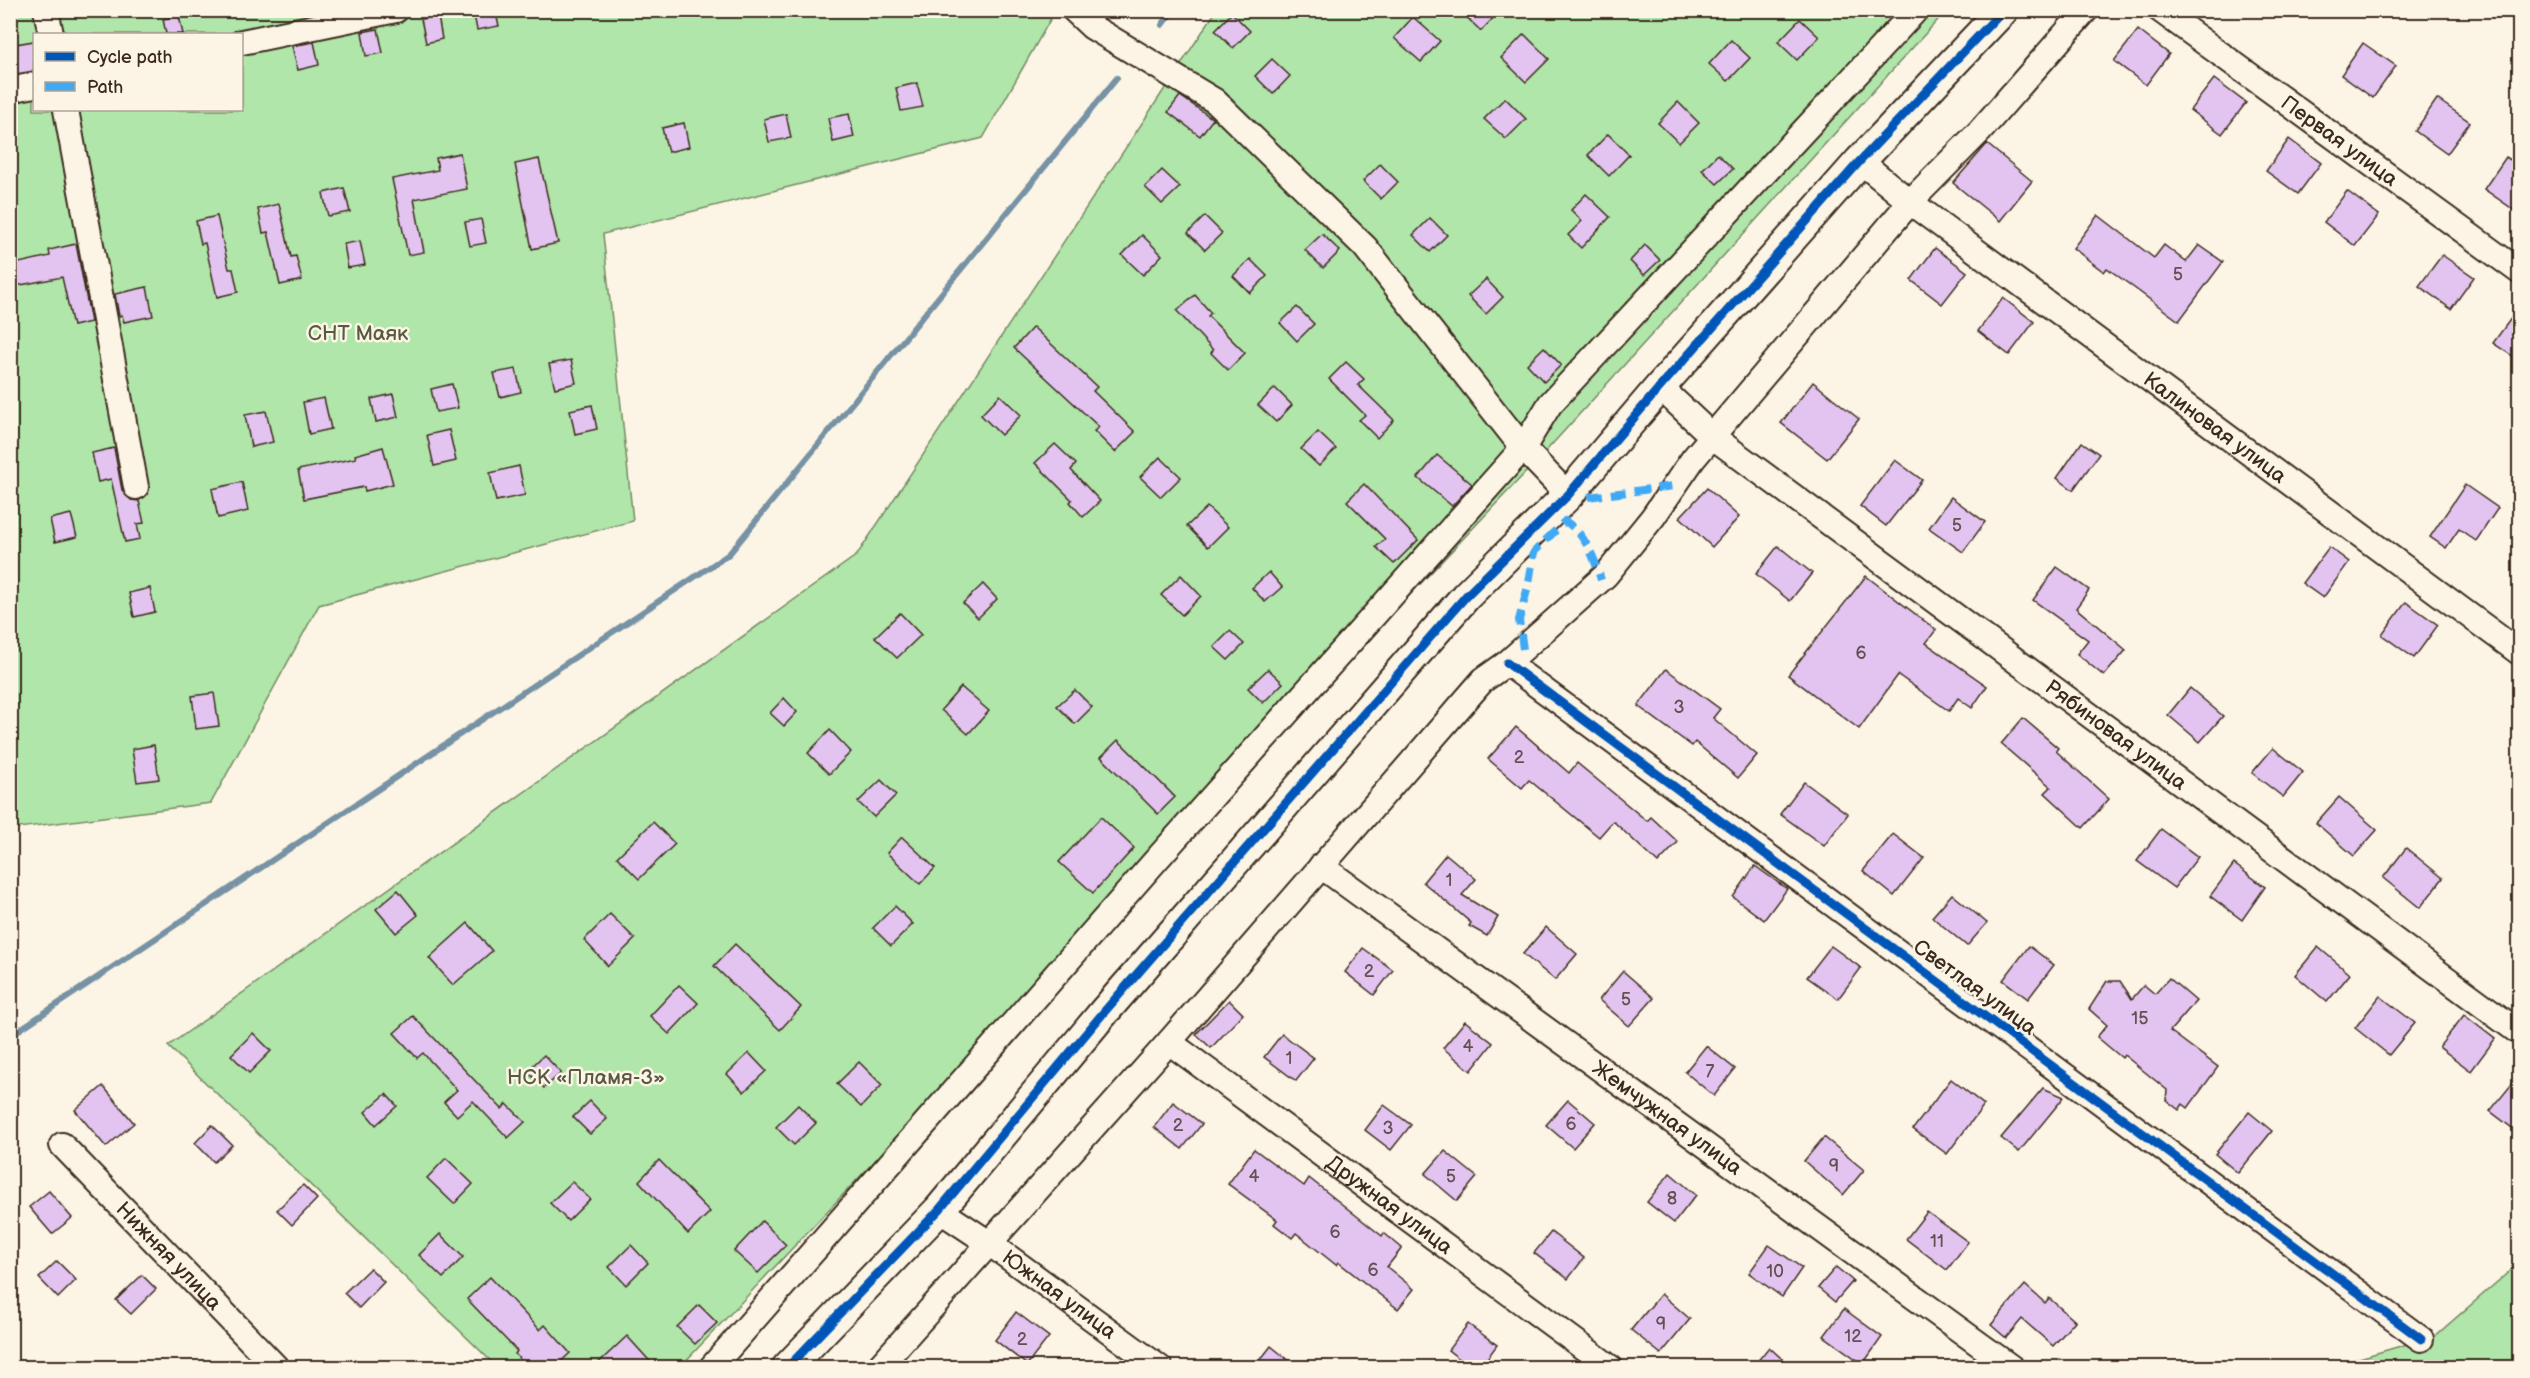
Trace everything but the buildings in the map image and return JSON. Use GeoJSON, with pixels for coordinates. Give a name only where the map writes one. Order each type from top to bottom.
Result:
{"type":"FeatureCollection","features":[{"type":"Feature","properties":{"kind":"street"},"geometry":{"type":"LineString","coordinates":[[46,10],[51,33]]}},
{"type":"Feature","properties":{"kind":"street"},"geometry":{"type":"LineString","coordinates":[[243,42],[396,10]]}},
{"type":"Feature","properties":{"kind":"street"},"geometry":{"type":"LineString","coordinates":[[1074,10],[1092,27],[1215,101],[1349,230],[1365,247],[1523,448],[1568,495]]}},
{"type":"Feature","properties":{"kind":"street"},"geometry":{"type":"LineString","coordinates":[[711,1368],[1180,832],[1523,448],[1550,404],[1916,10]]}},
{"type":"Feature","properties":{"kind":"street"},"geometry":{"type":"LineString","coordinates":[[787,1368],[939,1210],[1104,1012],[1466,596],[1568,495],[1660,387],[1860,161],[2003,10]]}},
{"type":"Feature","properties":{"kind":"street"},"geometry":{"type":"LineString","coordinates":[[878,1368],[1169,1042],[1484,680],[1507,663],[1606,575],[1713,437],[1910,202],[1980,130],[2086,10]]}},
{"type":"Feature","properties":{"kind":"street","name":"Первая улица"},"geometry":{"type":"LineString","coordinates":[[2160,10],[2520,272]]}},
{"type":"Feature","properties":{"kind":"street"},"geometry":{"type":"LineString","coordinates":[[10,90],[33,85]]}},
{"type":"Feature","properties":{"kind":"street"},"geometry":{"type":"LineString","coordinates":[[66,111],[136,487]]}},
{"type":"Feature","properties":{"kind":"street","name":"Калиновая улица"},"geometry":{"type":"LineString","coordinates":[[1860,161],[1910,202],[2520,653]]}},
{"type":"Feature","properties":{"kind":"street","name":"Рябиновая улица"},"geometry":{"type":"LineString","coordinates":[[1660,387],[1713,437],[2520,1033]]}},
{"type":"Feature","properties":{"kind":"street","name":"Светлая улица"},"geometry":{"type":"LineString","coordinates":[[1507,663],[2421,1339]]}},
{"type":"Feature","properties":{"kind":"street","name":"Жемчужная улица"},"geometry":{"type":"LineString","coordinates":[[1322,866],[2012,1368]]}},
{"type":"Feature","properties":{"kind":"street","name":"Дружная улица"},"geometry":{"type":"LineString","coordinates":[[1169,1042],[1611,1368]]}},
{"type":"Feature","properties":{"kind":"street","name":"Нижняя улица"},"geometry":{"type":"LineString","coordinates":[[62,1146],[277,1368]]}},
{"type":"Feature","properties":{"kind":"street","name":"Южная улица"},"geometry":{"type":"LineString","coordinates":[[939,1210],[989,1243],[1160,1368]]}},
{"type":"Feature","properties":{"kind":"green space","name":"СНТ Маяк"},"geometry":{"type":"Polygon","coordinates":[[[10,11],[1055,11],[983,138],[603,234],[633,521],[319,605],[211,803],[11,829],[10,11]]]}},
{"type":"Feature","properties":{"kind":"green space","name":"НСК «Пламя-3»"},"geometry":{"type":"Polygon","coordinates":[[[1216,11],[1946,11],[1545,452],[680,1367],[497,1367],[168,1046],[857,555],[1216,11]]]}},
{"type":"Feature","properties":{"kind":"green space"},"geometry":{"type":"Polygon","coordinates":[[[2519,1263],[2519,1367],[2325,1368],[2435,1336],[2519,1263]]]}},
{"type":"Feature","properties":{"kind":"waterway"},"geometry":{"type":"LineString","coordinates":[[1162,25],[1173,10]]}},
{"type":"Feature","properties":{"kind":"waterway"},"geometry":{"type":"LineString","coordinates":[[10,1036],[729,554],[1117,78]]}},
{"type":"Feature","properties":{"kind":"waterway"},"geometry":{"type":"LineString","coordinates":[[2514,1368],[2520,1363]]}},
{"type":"Feature","properties":{"kind":"marked path"},"geometry":{"type":"LineString","coordinates":[[1588,497],[1674,486]]}},
{"type":"Feature","properties":{"kind":"marked path"},"geometry":{"type":"LineString","coordinates":[[1523,649],[1519,620],[1534,552],[1565,521],[1584,540],[1601,580]]}},
{"type":"Feature","properties":{"kind":"cycle path"},"geometry":{"type":"LineString","coordinates":[[787,1368],[939,1210],[1104,1012],[1466,596],[1568,495],[1660,387],[1860,161],[2003,10]]}},
{"type":"Feature","properties":{"kind":"cycle path"},"geometry":{"type":"LineString","coordinates":[[1507,663],[2421,1339]]}}]}
